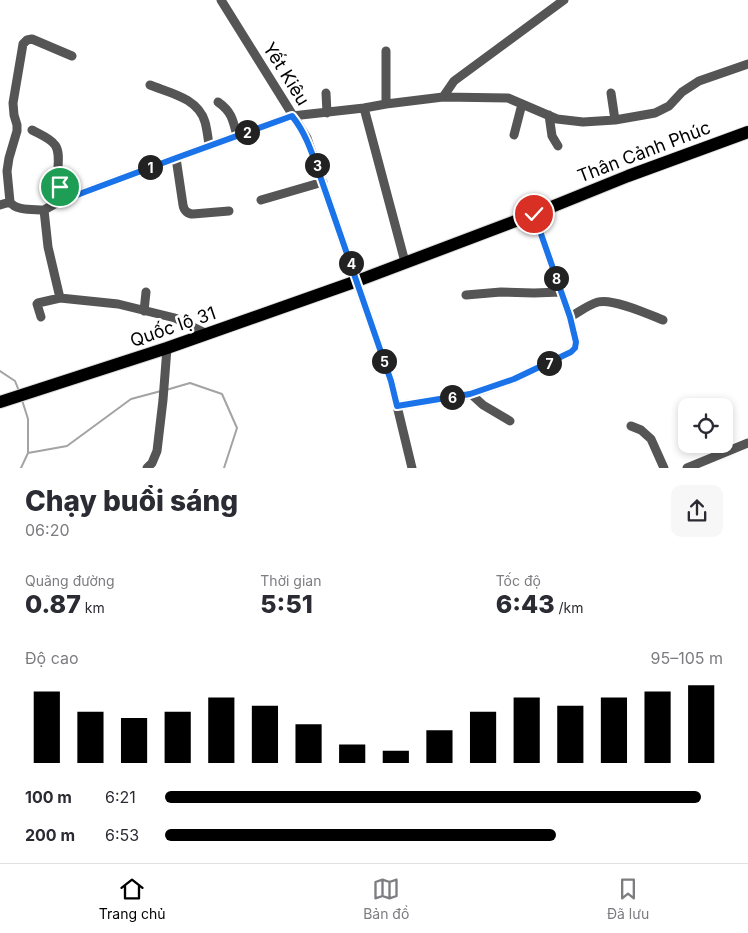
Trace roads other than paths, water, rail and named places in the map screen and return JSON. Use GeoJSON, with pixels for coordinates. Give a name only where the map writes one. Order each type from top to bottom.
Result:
{"type":"FeatureCollection","features":[{"type":"Feature","properties":{"kind":"highway","name":"Thân Cảnh Phúc"},"geometry":{"type":"LineString","coordinates":[[357,281],[628,176],[748,132]]}},
{"type":"Feature","properties":{"kind":"highway","name":"Quốc lộ 31"},"geometry":{"type":"LineString","coordinates":[[0,402],[167,348],[357,281]]}},
{"type":"Feature","properties":{"kind":"street","name":"Yết Kiêu"},"geometry":{"type":"LineString","coordinates":[[221,0],[307,138],[391,381],[412,468]]}},
{"type":"Feature","properties":{"kind":"street"},"geometry":{"type":"LineString","coordinates":[[443,97],[454,81],[564,0]]}},
{"type":"Feature","properties":{"kind":"street"},"geometry":{"type":"LineString","coordinates":[[72,56],[32,39],[27,40],[23,44],[13,103],[18,128],[7,171],[10,202],[15,207],[44,210],[66,199],[292,116],[443,97],[508,98],[557,119],[583,122],[615,120],[655,113],[669,106],[682,92],[699,80],[748,64]]}},
{"type":"Feature","properties":{"kind":"street"},"geometry":{"type":"LineString","coordinates":[[386,51],[386,104]]}},
{"type":"Feature","properties":{"kind":"street"},"geometry":{"type":"LineString","coordinates":[[150,85],[184,98],[197,107],[204,121],[209,146]]}},
{"type":"Feature","properties":{"kind":"street"},"geometry":{"type":"LineString","coordinates":[[326,93],[327,113]]}},
{"type":"Feature","properties":{"kind":"street"},"geometry":{"type":"LineString","coordinates":[[611,93],[615,120]]}},
{"type":"Feature","properties":{"kind":"street"},"geometry":{"type":"LineString","coordinates":[[218,102],[231,115],[237,136]]}},
{"type":"Feature","properties":{"kind":"street"},"geometry":{"type":"LineString","coordinates":[[514,135],[522,104]]}},
{"type":"Feature","properties":{"kind":"street"},"geometry":{"type":"LineString","coordinates":[[364,108],[405,262]]}},
{"type":"Feature","properties":{"kind":"street"},"geometry":{"type":"LineString","coordinates":[[549,115],[552,136],[558,146]]}},
{"type":"Feature","properties":{"kind":"street"},"geometry":{"type":"LineString","coordinates":[[32,130],[53,142],[57,147],[58,178],[66,199]]}},
{"type":"Feature","properties":{"kind":"street"},"geometry":{"type":"LineString","coordinates":[[176,158],[185,210],[190,214],[229,211]]}},
{"type":"Feature","properties":{"kind":"street"},"geometry":{"type":"LineString","coordinates":[[261,200],[323,182]]}},
{"type":"Feature","properties":{"kind":"street"},"geometry":{"type":"LineString","coordinates":[[0,205],[10,202]]}},
{"type":"Feature","properties":{"kind":"street"},"geometry":{"type":"LineString","coordinates":[[44,210],[48,247],[60,298]]}},
{"type":"Feature","properties":{"kind":"street"},"geometry":{"type":"LineString","coordinates":[[397,406],[470,394],[514,379],[571,352],[575,348],[576,342],[570,317],[534,214]]}},
{"type":"Feature","properties":{"kind":"street"},"geometry":{"type":"LineString","coordinates":[[144,311],[146,292]]}},
{"type":"Feature","properties":{"kind":"street"},"geometry":{"type":"LineString","coordinates":[[466,295],[501,292],[534,294],[561,292]]}},
{"type":"Feature","properties":{"kind":"street"},"geometry":{"type":"LineString","coordinates":[[41,317],[38,302],[60,298],[118,304],[175,318],[208,334]]}},
{"type":"Feature","properties":{"kind":"street"},"geometry":{"type":"LineString","coordinates":[[570,317],[600,301],[638,310],[663,320]]}},
{"type":"Feature","properties":{"kind":"street"},"geometry":{"type":"LineString","coordinates":[[147,468],[152,463],[157,451],[167,348]]}},
{"type":"Feature","properties":{"kind":"street"},"geometry":{"type":"LineString","coordinates":[[470,394],[483,405],[510,421]]}},
{"type":"Feature","properties":{"kind":"street"},"geometry":{"type":"LineString","coordinates":[[631,426],[651,439],[664,468]]}},
{"type":"Feature","properties":{"kind":"street"},"geometry":{"type":"LineString","coordinates":[[687,468],[748,443]]}},
{"type":"Feature","properties":{"kind":"waterway"},"geometry":{"type":"LineString","coordinates":[[0,371],[15,381],[19,391]]}},
{"type":"Feature","properties":{"kind":"waterway"},"geometry":{"type":"LineString","coordinates":[[166,390],[190,383],[222,394],[237,428],[224,468]]}},
{"type":"Feature","properties":{"kind":"waterway"},"geometry":{"type":"LineString","coordinates":[[28,453],[67,446],[131,399],[161,391]]}},
{"type":"Feature","properties":{"kind":"waterway"},"geometry":{"type":"LineString","coordinates":[[21,468],[28,453],[28,419],[22,400]]}}]}
